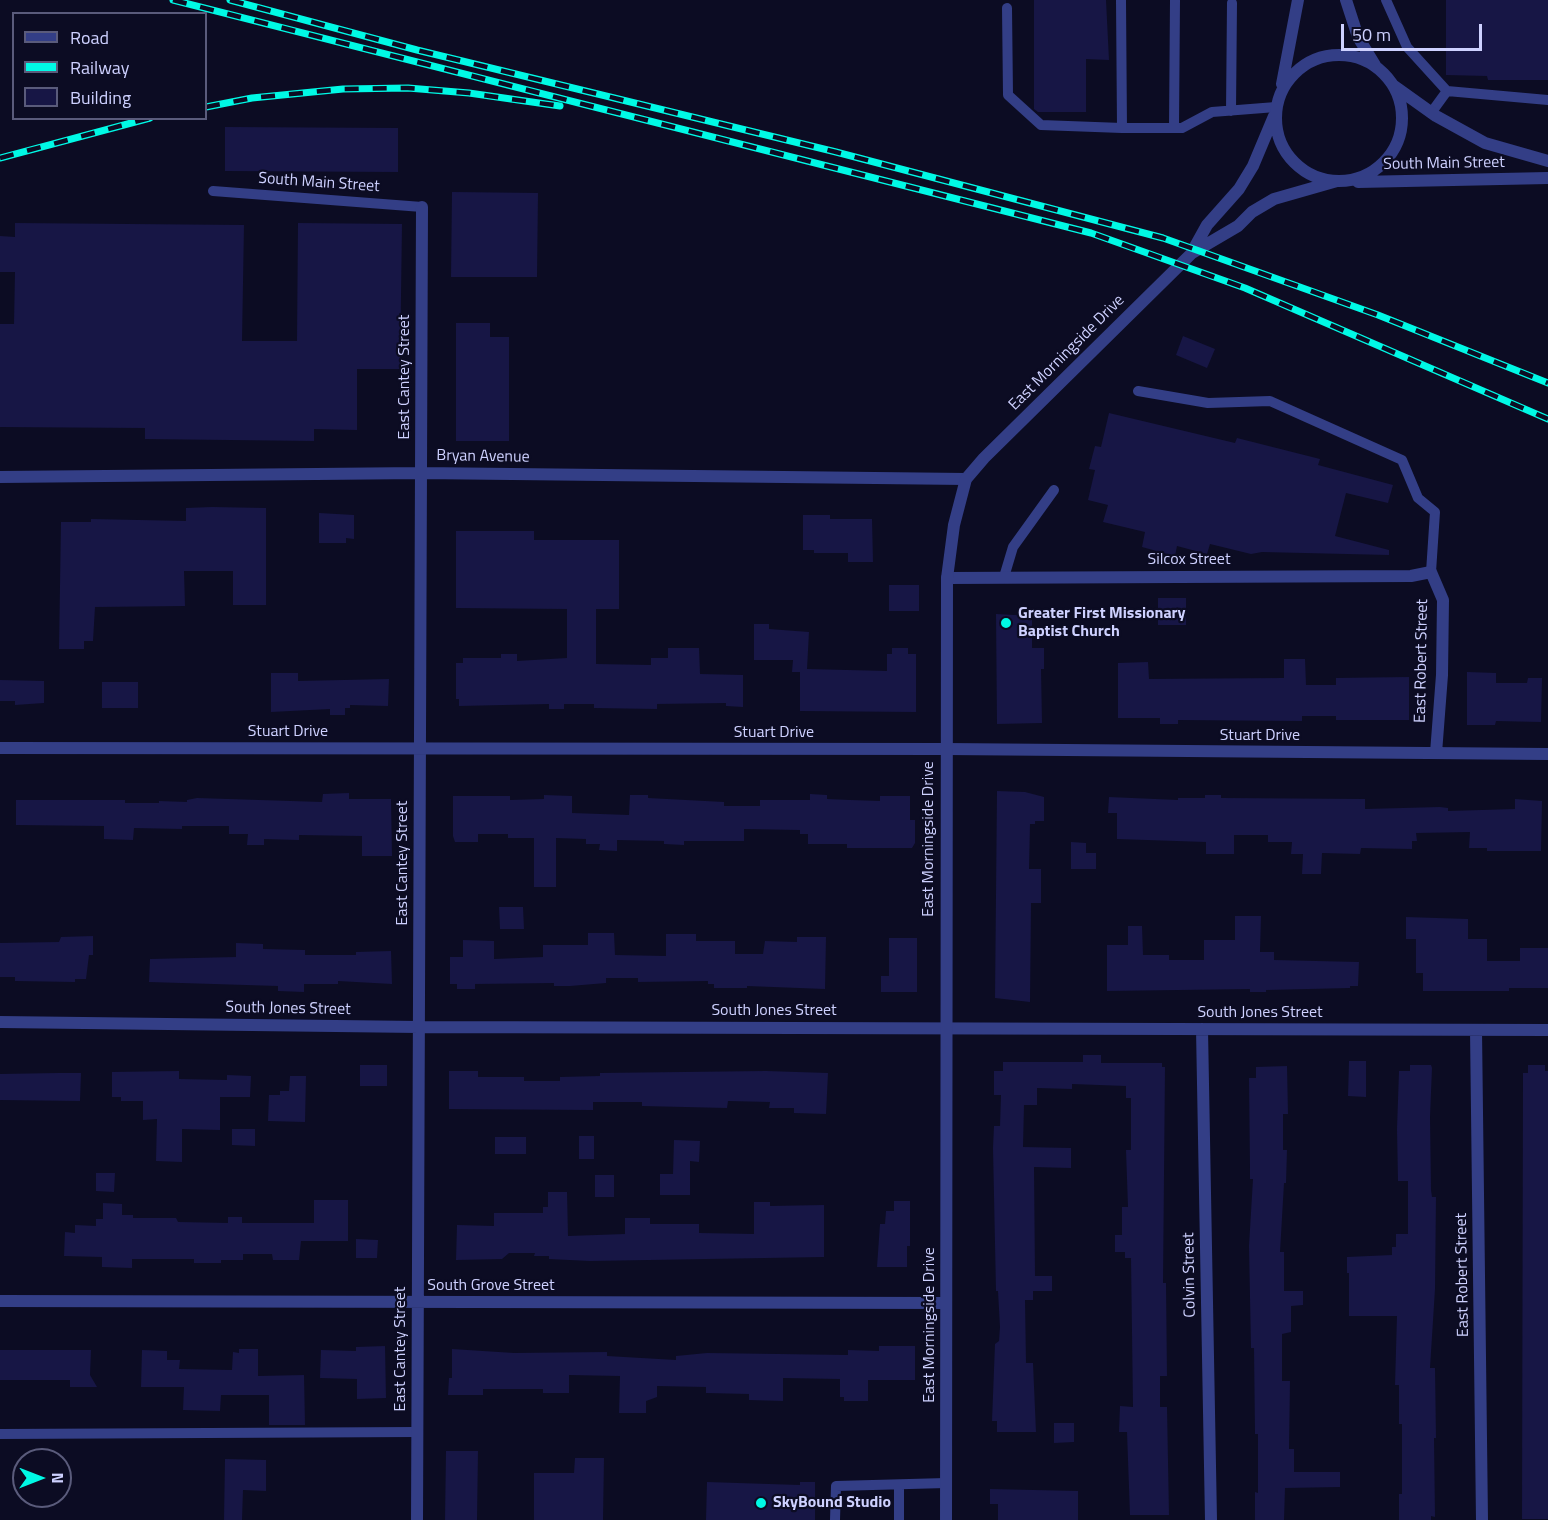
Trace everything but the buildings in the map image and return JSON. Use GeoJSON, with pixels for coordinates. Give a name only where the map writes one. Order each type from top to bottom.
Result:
{"type":"FeatureCollection","features":[{"type":"Feature","properties":{"kind":"street"},"geometry":{"type":"LineString","coordinates":[[1192,253],[1207,225],[1239,189],[1253,166],[1276,110],[1299,0]]}},
{"type":"Feature","properties":{"kind":"street"},"geometry":{"type":"LineString","coordinates":[[1192,253],[1238,226],[1252,212],[1274,200],[1339,182],[1357,180],[1378,169],[1394,151],[1402,129],[1402,106],[1394,86],[1375,65],[1358,37],[1347,0]]}},
{"type":"Feature","properties":{"kind":"street"},"geometry":{"type":"LineString","coordinates":[[1281,88],[1304,64],[1327,55],[1352,55],[1375,65]]}},
{"type":"Feature","properties":{"kind":"street","name":"South Main Street"},"geometry":{"type":"LineString","coordinates":[[1394,86],[1431,113],[1485,143],[1548,161]]}},
{"type":"Feature","properties":{"kind":"street"},"geometry":{"type":"LineString","coordinates":[[1276,110],[1281,146],[1294,164],[1312,176],[1339,182]]}},
{"type":"Feature","properties":{"kind":"street","name":"South Main Street"},"geometry":{"type":"LineString","coordinates":[[1339,182],[1548,178]]}},
{"type":"Feature","properties":{"kind":"street","name":"East Cantey Street"},"geometry":{"type":"LineString","coordinates":[[417,1520],[422,207]]}},
{"type":"Feature","properties":{"kind":"street","name":"East Morningside Drive"},"geometry":{"type":"LineString","coordinates":[[946,1520],[947,578],[954,525],[966,479],[984,458],[1192,253]]}},
{"type":"Feature","properties":{"kind":"street","name":"Bryan Avenue"},"geometry":{"type":"LineString","coordinates":[[0,477],[421,473],[966,479]]}},
{"type":"Feature","properties":{"kind":"street","name":"Silcox Street"},"geometry":{"type":"LineString","coordinates":[[947,578],[1411,576],[1431,572]]}},
{"type":"Feature","properties":{"kind":"street","name":"East Robert Street"},"geometry":{"type":"LineString","coordinates":[[1431,572],[1443,600],[1442,675],[1436,753]]}},
{"type":"Feature","properties":{"kind":"street","name":"Stuart Drive"},"geometry":{"type":"LineString","coordinates":[[0,748],[946,749],[1548,754]]}},
{"type":"Feature","properties":{"kind":"street","name":"South Jones Street"},"geometry":{"type":"LineString","coordinates":[[0,1022],[419,1027],[1548,1030]]}},
{"type":"Feature","properties":{"kind":"street","name":"Colvin Street"},"geometry":{"type":"LineString","coordinates":[[1202,1029],[1211,1520]]}},
{"type":"Feature","properties":{"kind":"street","name":"East Robert Street"},"geometry":{"type":"LineString","coordinates":[[1476,1030],[1482,1520]]}},
{"type":"Feature","properties":{"kind":"street","name":"South Grove Street"},"geometry":{"type":"LineString","coordinates":[[0,1301],[946,1303]]}},
{"type":"Feature","properties":{"kind":"lane"},"geometry":{"type":"LineString","coordinates":[[1121,0],[1122,128]]}},
{"type":"Feature","properties":{"kind":"lane"},"geometry":{"type":"LineString","coordinates":[[1174,128],[1175,0]]}},
{"type":"Feature","properties":{"kind":"lane"},"geometry":{"type":"LineString","coordinates":[[1386,0],[1407,47],[1448,90],[1548,100]]}},
{"type":"Feature","properties":{"kind":"lane"},"geometry":{"type":"LineString","coordinates":[[1231,111],[1232,3]]}},
{"type":"Feature","properties":{"kind":"lane"},"geometry":{"type":"LineString","coordinates":[[1007,8],[1008,95],[1041,124],[1182,128],[1212,112],[1276,110]]}},
{"type":"Feature","properties":{"kind":"lane"},"geometry":{"type":"LineString","coordinates":[[1431,113],[1448,90]]}},
{"type":"Feature","properties":{"kind":"lane","name":"South Main Street"},"geometry":{"type":"LineString","coordinates":[[213,191],[422,207]]}},
{"type":"Feature","properties":{"kind":"lane"},"geometry":{"type":"LineString","coordinates":[[1138,391],[1208,403],[1270,401],[1402,460],[1418,498],[1435,512],[1431,572]]}},
{"type":"Feature","properties":{"kind":"lane"},"geometry":{"type":"LineString","coordinates":[[1004,577],[1013,547],[1054,490]]}},
{"type":"Feature","properties":{"kind":"lane"},"geometry":{"type":"LineString","coordinates":[[0,1434],[417,1432]]}},
{"type":"Feature","properties":{"kind":"lane"},"geometry":{"type":"LineString","coordinates":[[836,1520],[836,1486],[946,1484]]}},
{"type":"Feature","properties":{"kind":"lane"},"geometry":{"type":"LineString","coordinates":[[899,1486],[899,1520]]}},
{"type":"Feature","properties":{"kind":"railway"},"geometry":{"type":"LineString","coordinates":[[173,0],[1091,233],[1245,288],[1548,419]]}},
{"type":"Feature","properties":{"kind":"railway"},"geometry":{"type":"LineString","coordinates":[[230,0],[417,50],[836,152],[1163,238],[1378,315],[1548,383]]}},
{"type":"Feature","properties":{"kind":"railway"},"geometry":{"type":"LineString","coordinates":[[207,107],[252,98],[343,89],[408,88],[469,93],[560,106]]}},
{"type":"Feature","properties":{"kind":"railway"},"geometry":{"type":"LineString","coordinates":[[0,158],[142,120]]}},
{"type":"Feature","properties":{"kind":"place","name":"Greater First Missionary Baptist Church"},"geometry":{"type":"Point","coordinates":[1006,623]}},
{"type":"Feature","properties":{"kind":"place","name":"SkyBound Studio"},"geometry":{"type":"Point","coordinates":[761,1503]}}]}
